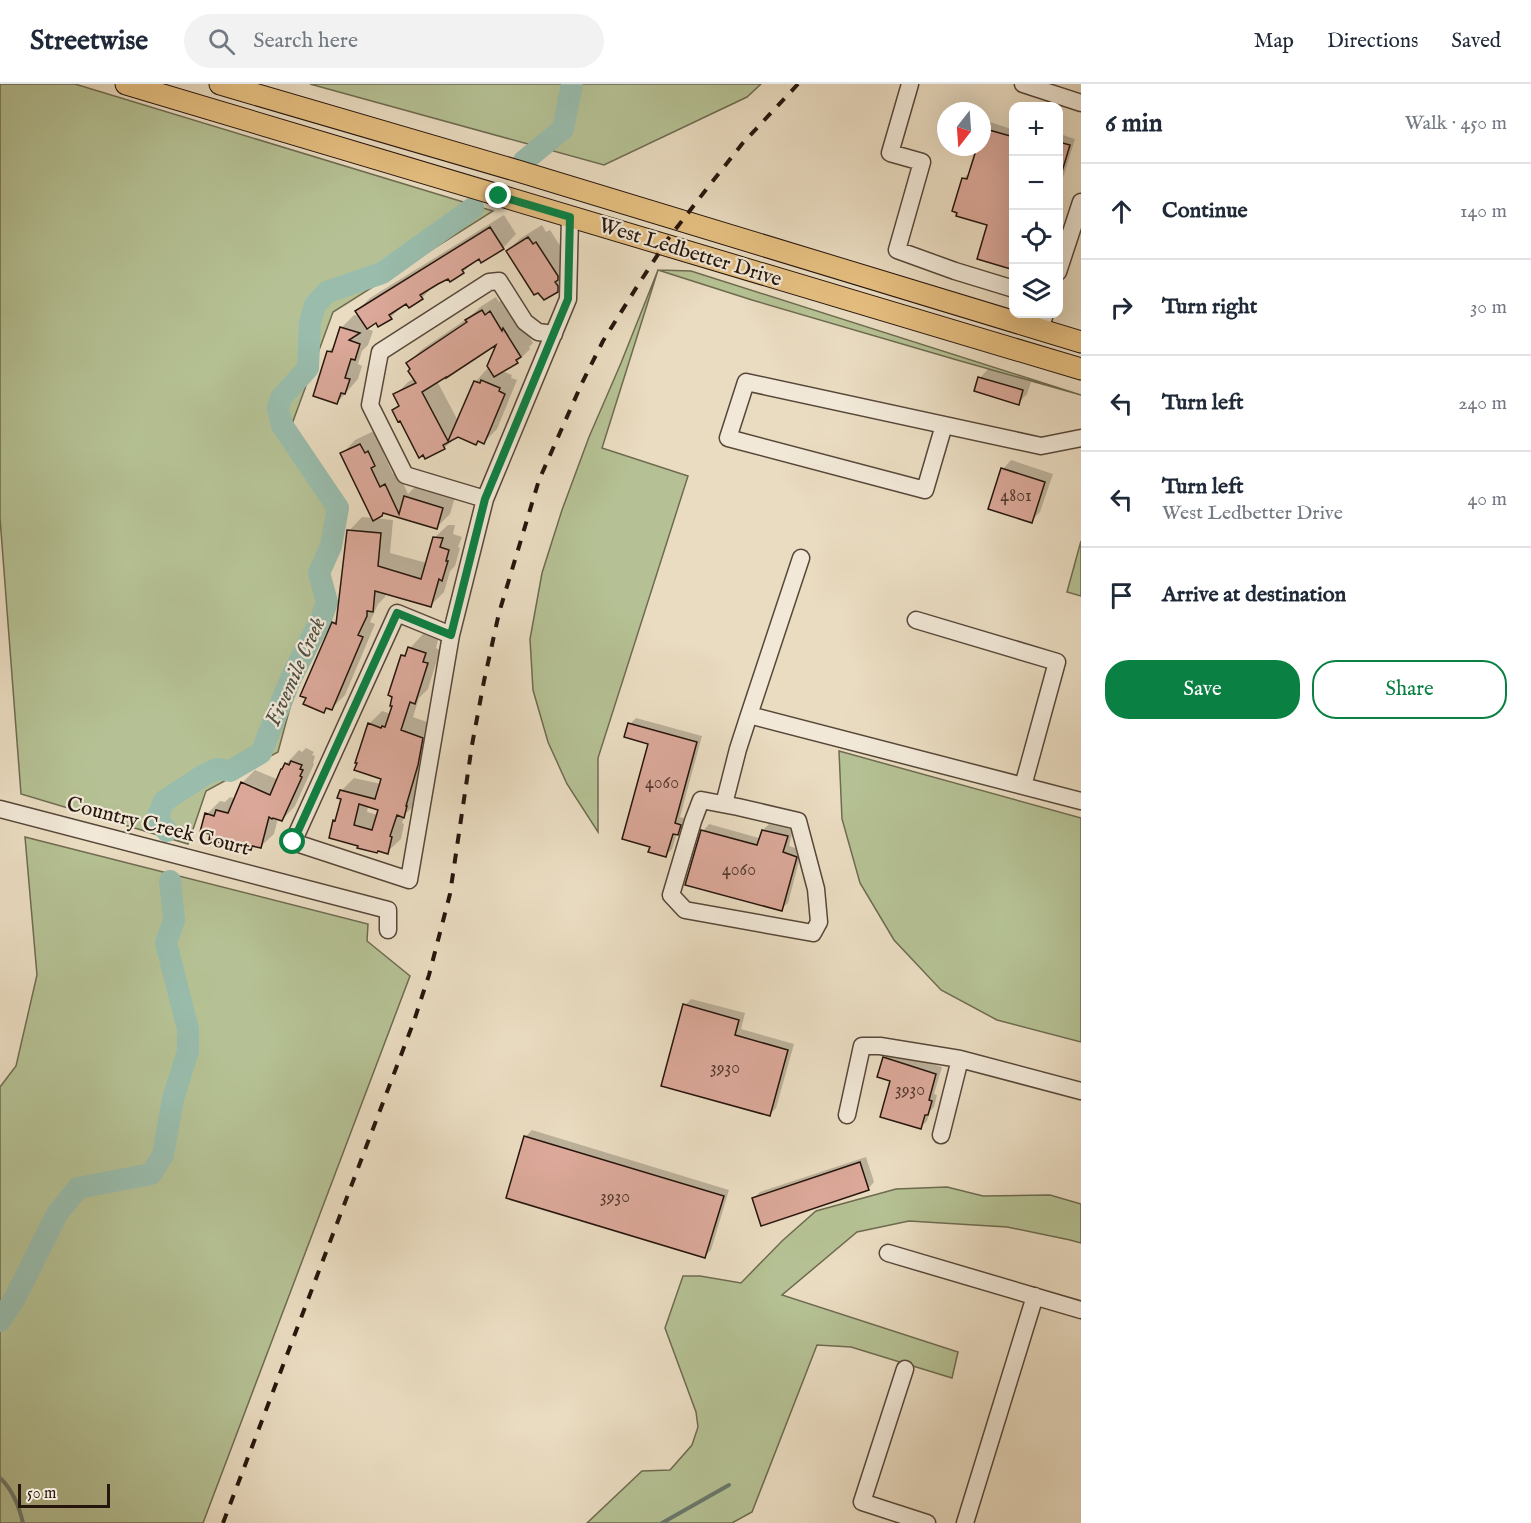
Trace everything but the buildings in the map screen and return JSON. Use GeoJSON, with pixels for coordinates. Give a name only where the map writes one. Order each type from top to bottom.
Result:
{"type":"FeatureCollection","features":[{"type":"Feature","properties":{"kind":"main road","name":"West Ledbetter Drive"},"geometry":{"type":"LineString","coordinates":[[220,84],[578,190],[1043,321],[1081,342]]}},
{"type":"Feature","properties":{"kind":"main road","name":"West Ledbetter Drive"},"geometry":{"type":"LineString","coordinates":[[139,86],[1081,369]]}},
{"type":"Feature","properties":{"kind":"main road"},"geometry":{"type":"LineString","coordinates":[[570,217],[578,190]]}},
{"type":"Feature","properties":{"kind":"street"},"geometry":{"type":"LineString","coordinates":[[909,84],[890,153],[922,162],[897,250],[1009,287]]}},
{"type":"Feature","properties":{"kind":"street"},"geometry":{"type":"LineString","coordinates":[[1023,84],[1081,103]]}},
{"type":"Feature","properties":{"kind":"street"},"geometry":{"type":"LineString","coordinates":[[1062,264],[1081,202]]}},
{"type":"Feature","properties":{"kind":"street"},"geometry":{"type":"LineString","coordinates":[[451,635],[397,613],[293,842],[409,880],[451,635],[485,499],[568,299],[570,217]]}},
{"type":"Feature","properties":{"kind":"street"},"geometry":{"type":"LineString","coordinates":[[485,499],[405,475],[370,405],[380,352],[489,282],[499,281],[525,322],[538,332],[554,334]]}},
{"type":"Feature","properties":{"kind":"street"},"geometry":{"type":"LineString","coordinates":[[944,425],[925,490],[728,438],[746,382],[1041,446],[1081,438]]}},
{"type":"Feature","properties":{"kind":"street"},"geometry":{"type":"LineString","coordinates":[[724,804],[738,749],[801,558]]}},
{"type":"Feature","properties":{"kind":"street"},"geometry":{"type":"LineString","coordinates":[[916,620],[1057,662],[1023,786]]}},
{"type":"Feature","properties":{"kind":"street"},"geometry":{"type":"LineString","coordinates":[[749,715],[1081,801]]}},
{"type":"Feature","properties":{"kind":"street"},"geometry":{"type":"LineString","coordinates":[[700,800],[724,804],[798,821],[816,890],[819,922],[813,933],[685,910],[671,895],[700,800]]}},
{"type":"Feature","properties":{"kind":"street","name":"Country Creek Court"},"geometry":{"type":"LineString","coordinates":[[0,809],[388,910],[388,930]]}},
{"type":"Feature","properties":{"kind":"street"},"geometry":{"type":"LineString","coordinates":[[847,1115],[862,1046],[880,1046],[960,1059],[1081,1091]]}},
{"type":"Feature","properties":{"kind":"street"},"geometry":{"type":"LineString","coordinates":[[941,1135],[960,1059]]}},
{"type":"Feature","properties":{"kind":"street"},"geometry":{"type":"LineString","coordinates":[[888,1253],[1081,1310]]}},
{"type":"Feature","properties":{"kind":"street"},"geometry":{"type":"LineString","coordinates":[[965,1523],[1035,1296]]}},
{"type":"Feature","properties":{"kind":"street"},"geometry":{"type":"LineString","coordinates":[[905,1369],[862,1502],[927,1523]]}},
{"type":"Feature","properties":{"kind":"green space"},"geometry":{"type":"Polygon","coordinates":[[[0,84],[75,84],[493,211],[333,312],[292,424],[344,508],[278,752],[206,791],[188,844],[21,794],[0,518],[0,84]]]}},
{"type":"Feature","properties":{"kind":"green space"},"geometry":{"type":"Polygon","coordinates":[[[310,84],[761,84],[747,97],[604,165],[310,84]]]}},
{"type":"Feature","properties":{"kind":"green space"},"geometry":{"type":"Polygon","coordinates":[[[658,270],[691,271],[1081,395],[752,300],[658,270]]]}},
{"type":"Feature","properties":{"kind":"green space"},"geometry":{"type":"Polygon","coordinates":[[[658,270],[602,448],[688,476],[598,758],[598,832],[567,784],[548,742],[533,690],[530,639],[542,573],[562,510],[589,437],[658,270]]]}},
{"type":"Feature","properties":{"kind":"green space"},"geometry":{"type":"Polygon","coordinates":[[[1081,541],[1081,596],[1067,592],[1081,541]]]}},
{"type":"Feature","properties":{"kind":"green space"},"geometry":{"type":"Polygon","coordinates":[[[839,751],[1081,818],[1081,1042],[997,1020],[941,990],[894,940],[860,883],[842,819],[839,751]]]}},
{"type":"Feature","properties":{"kind":"green space"},"geometry":{"type":"Polygon","coordinates":[[[25,837],[368,924],[367,941],[410,976],[203,1523],[0,1523],[0,1087],[16,1066],[37,975],[25,837]]]}},
{"type":"Feature","properties":{"kind":"green space"},"geometry":{"type":"Polygon","coordinates":[[[947,1187],[983,1196],[1050,1195],[1081,1204],[1081,1243],[1007,1227],[909,1221],[857,1232],[782,1295],[958,1352],[952,1378],[851,1347],[817,1345],[752,1512],[732,1523],[587,1523],[642,1471],[670,1470],[692,1445],[698,1427],[696,1412],[665,1328],[683,1276],[700,1276],[741,1283],[782,1241],[816,1211],[896,1189],[947,1187]]]}},
{"type":"Feature","properties":{"kind":"waterway","name":"Fivemile Creek"},"geometry":{"type":"LineString","coordinates":[[524,161],[563,129],[572,84]]}},
{"type":"Feature","properties":{"kind":"waterway","name":"Fivemile Creek"},"geometry":{"type":"LineString","coordinates":[[167,831],[157,818],[164,801],[204,775],[217,769],[230,771],[261,753],[291,678],[321,619],[327,602],[319,573],[331,546],[338,508],[282,425],[278,408],[281,398],[308,368],[310,322],[315,305],[327,292],[382,273],[473,208]]}},
{"type":"Feature","properties":{"kind":"waterway","name":"Fivemile Creek"},"geometry":{"type":"LineString","coordinates":[[0,1321],[15,1298],[57,1214],[78,1188],[151,1174],[163,1155],[173,1099],[188,1051],[188,1029],[166,943],[174,920],[170,881]]}},
{"type":"Feature","properties":{"kind":"waterway"},"geometry":{"type":"LineString","coordinates":[[0,1478],[15,1499],[23,1523]]}},
{"type":"Feature","properties":{"kind":"waterway"},"geometry":{"type":"LineString","coordinates":[[662,1523],[729,1485]]}},
{"type":"Feature","properties":{"kind":"railway"},"geometry":{"type":"LineString","coordinates":[[223,1523],[414,1021],[429,975],[450,894],[472,745],[499,613],[539,480],[603,341],[668,239],[742,144],[798,84]]}},
{"type":"Feature","properties":{"kind":"route"},"geometry":{"type":"LineString","coordinates":[[293,842],[397,613],[451,635],[485,499],[568,299],[570,217],[499,196]]}}]}
